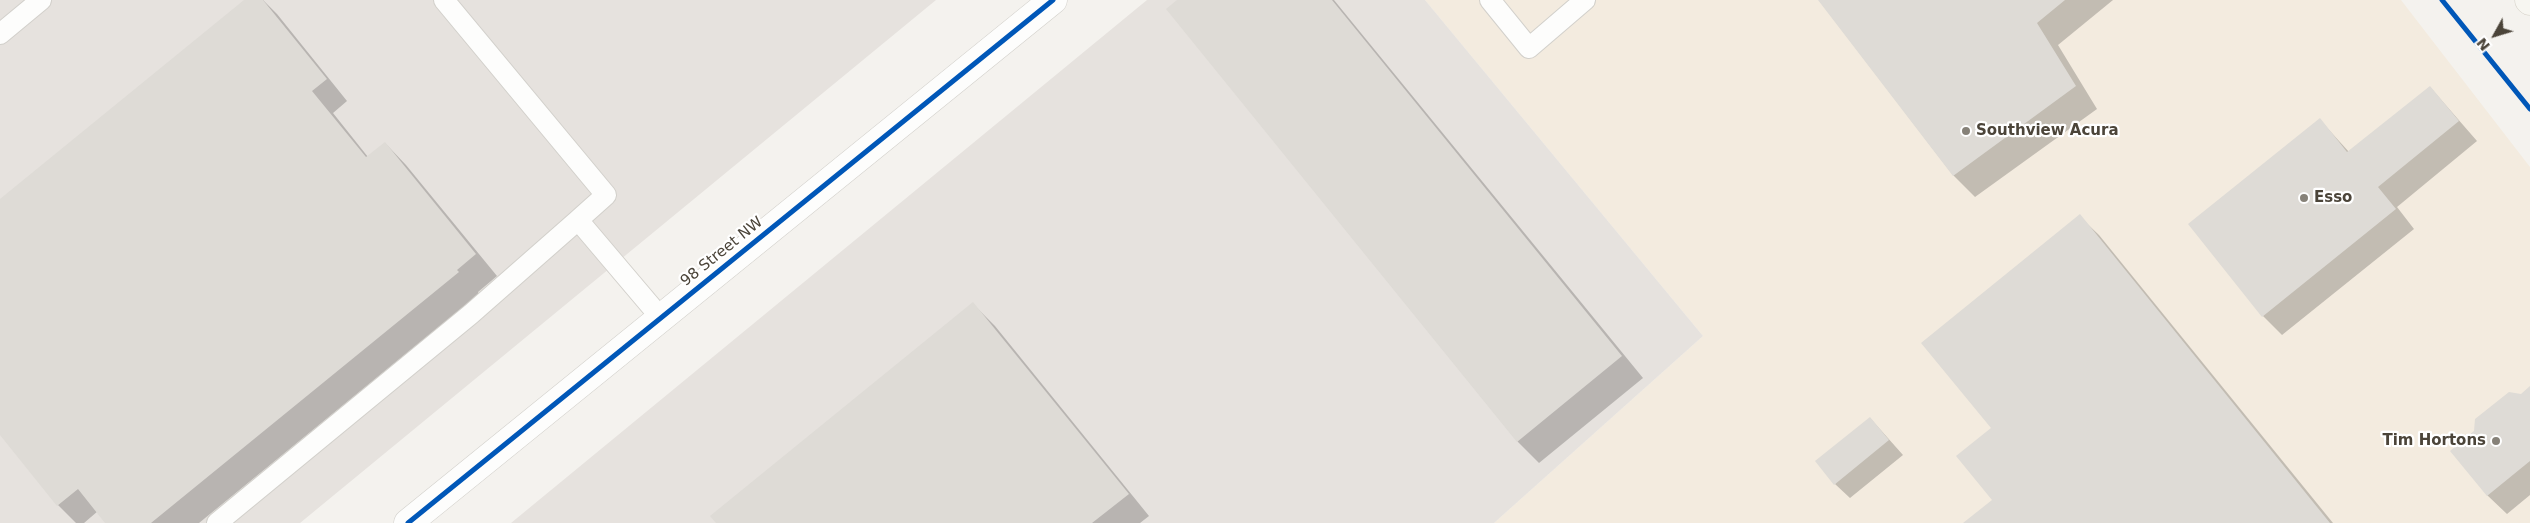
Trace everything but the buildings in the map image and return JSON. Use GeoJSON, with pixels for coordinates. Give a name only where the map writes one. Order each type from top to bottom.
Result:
{"type":"FeatureCollection","features":[{"type":"Feature","properties":{"kind":"street","name":"98 Street NW"},"geometry":{"type":"LineString","coordinates":[[408,523],[1053,0]]}},
{"type":"Feature","properties":{"kind":"lane"},"geometry":{"type":"LineString","coordinates":[[0,34],[41,0]]}},
{"type":"Feature","properties":{"kind":"lane"},"geometry":{"type":"LineString","coordinates":[[218,523],[470,314],[606,195],[444,0]]}},
{"type":"Feature","properties":{"kind":"lane"},"geometry":{"type":"LineString","coordinates":[[1490,0],[1529,48],[1585,0]]}},
{"type":"Feature","properties":{"kind":"lane"},"geometry":{"type":"LineString","coordinates":[[578,220],[661,318]]}},
{"type":"Feature","properties":{"kind":"shaded area"},"geometry":{"type":"Polygon","coordinates":[[[0,0],[936,0],[300,523],[0,523],[0,0]]]}},
{"type":"Feature","properties":{"kind":"shaded area"},"geometry":{"type":"Polygon","coordinates":[[[1147,0],[1425,0],[1703,336],[1494,523],[511,523],[1147,0]]]}},
{"type":"Feature","properties":{"kind":"shaded area"},"geometry":{"type":"Polygon","coordinates":[[[1425,0],[2401,0],[2530,167],[2530,523],[1494,523],[1703,336],[1425,0]]]}},
{"type":"Feature","properties":{"kind":"cycle path"},"geometry":{"type":"LineString","coordinates":[[408,523],[1053,0]]}},
{"type":"Feature","properties":{"kind":"cycle path"},"geometry":{"type":"LineString","coordinates":[[2442,0],[2530,109]]}},
{"type":"Feature","properties":{"kind":"place","name":"Southview Acura"},"geometry":{"type":"Point","coordinates":[1966,131]}},
{"type":"Feature","properties":{"kind":"place","name":"Esso"},"geometry":{"type":"Point","coordinates":[2304,198]}},
{"type":"Feature","properties":{"kind":"place","name":"Tim Hortons"},"geometry":{"type":"Point","coordinates":[2496,441]}}]}
